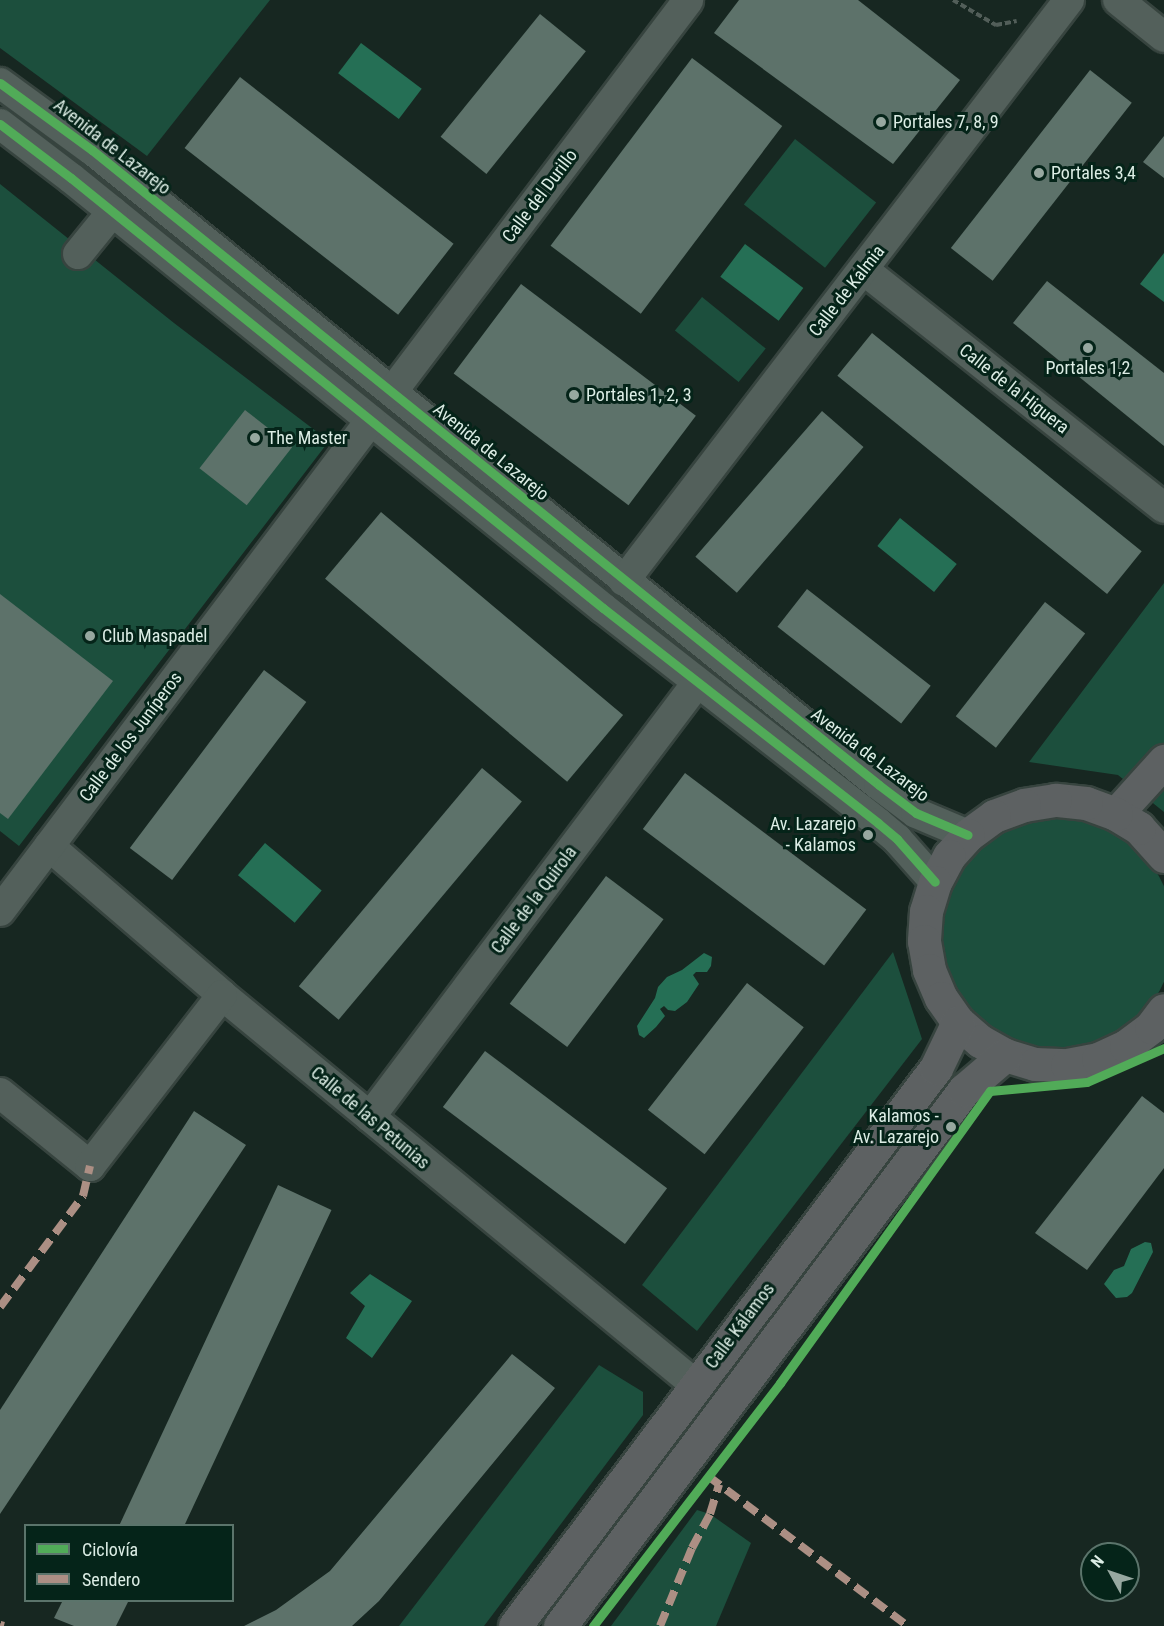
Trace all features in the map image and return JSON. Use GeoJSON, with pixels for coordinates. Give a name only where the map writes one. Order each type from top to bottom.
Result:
{"type":"FeatureCollection","features":[{"type":"Feature","properties":{"kind":"main road"},"geometry":{"type":"LineString","coordinates":[[1116,814],[1164,761]]}},
{"type":"Feature","properties":{"kind":"main road"},"geometry":{"type":"LineString","coordinates":[[1160,1023],[1126,1046],[1098,1059],[1067,1065],[1035,1064],[1005,1055],[980,1041],[958,1022],[941,998],[929,970],[924,940],[926,911],[934,882],[949,856],[968,835],[994,816],[1024,805],[1044,802],[1086,803],[1116,814],[1162,846]]}},
{"type":"Feature","properties":{"kind":"main road","name":"Calle Kálamos"},"geometry":{"type":"LineString","coordinates":[[515,1626],[936,1068],[958,1022]]}},
{"type":"Feature","properties":{"kind":"main road","name":"Calle Kálamos"},"geometry":{"type":"LineString","coordinates":[[560,1626],[964,1090],[1005,1055]]}},
{"type":"Feature","properties":{"kind":"street","name":"Calle del Durillo"},"geometry":{"type":"LineString","coordinates":[[392,393],[688,0]]}},
{"type":"Feature","properties":{"kind":"street"},"geometry":{"type":"LineString","coordinates":[[1118,0],[1164,37]]}},
{"type":"Feature","properties":{"kind":"street","name":"Calle de Kalmia"},"geometry":{"type":"LineString","coordinates":[[624,581],[1065,5]]}},
{"type":"Feature","properties":{"kind":"street","name":"Avenida de Lazarejo"},"geometry":{"type":"LineString","coordinates":[[0,83],[92,150],[624,581],[916,813],[968,835]]}},
{"type":"Feature","properties":{"kind":"street"},"geometry":{"type":"LineString","coordinates":[[0,124],[113,212],[698,683],[884,828],[934,882]]}},
{"type":"Feature","properties":{"kind":"street"},"geometry":{"type":"LineString","coordinates":[[78,254],[113,212]]}},
{"type":"Feature","properties":{"kind":"street","name":"Calle de la Higuera"},"geometry":{"type":"LineString","coordinates":[[864,270],[1164,508]]}},
{"type":"Feature","properties":{"kind":"street","name":"Calle de los Juníperos"},"geometry":{"type":"LineString","coordinates":[[0,911],[371,420]]}},
{"type":"Feature","properties":{"kind":"street","name":"Calle de la Quirola"},"geometry":{"type":"LineString","coordinates":[[370,1117],[698,683]]}},
{"type":"Feature","properties":{"kind":"street","name":"Calle de las Petunias"},"geometry":{"type":"LineString","coordinates":[[49,846],[222,995],[696,1385]]}},
{"type":"Feature","properties":{"kind":"street"},"geometry":{"type":"LineString","coordinates":[[0,1094],[90,1166],[222,995]]}},
{"type":"Feature","properties":{"kind":"path"},"geometry":{"type":"LineString","coordinates":[[953,0],[996,26],[1019,21],[1065,5]]}},
{"type":"Feature","properties":{"kind":"shaded area"},"geometry":{"type":"Polygon","coordinates":[[[0,0],[270,0],[147,156],[0,48],[0,0]]]}},
{"type":"Feature","properties":{"kind":"shaded area"},"geometry":{"type":"Polygon","coordinates":[[[361,43],[422,89],[399,119],[338,73],[361,43]]]}},
{"type":"Feature","properties":{"kind":"shaded area"},"geometry":{"type":"Polygon","coordinates":[[[795,139],[876,202],[825,268],[744,204],[795,139]]]}},
{"type":"Feature","properties":{"kind":"shaded area","name":"Club Maspadel"},"geometry":{"type":"Polygon","coordinates":[[[0,184],[174,323],[329,441],[19,846],[0,831],[0,184]]]}},
{"type":"Feature","properties":{"kind":"shaded area"},"geometry":{"type":"Polygon","coordinates":[[[745,244],[803,288],[779,321],[720,277],[745,244]]]}},
{"type":"Feature","properties":{"kind":"shaded area"},"geometry":{"type":"Polygon","coordinates":[[[1164,253],[1164,302],[1140,284],[1164,253]]]}},
{"type":"Feature","properties":{"kind":"shaded area"},"geometry":{"type":"Polygon","coordinates":[[[702,297],[766,349],[739,382],[675,330],[702,297]]]}},
{"type":"Feature","properties":{"kind":"shaded area"},"geometry":{"type":"Polygon","coordinates":[[[900,518],[957,564],[934,592],[877,546],[900,518]]]}},
{"type":"Feature","properties":{"kind":"shaded area"},"geometry":{"type":"Polygon","coordinates":[[[1164,583],[1164,812],[1118,775],[1029,762],[1164,583]]]}},
{"type":"Feature","properties":{"kind":"shaded area"},"geometry":{"type":"Polygon","coordinates":[[[1055,815],[1100,824],[1121,835],[1139,850],[1160,878],[1165,889],[1165,979],[1154,1000],[1139,1018],[1111,1039],[1078,1050],[1055,1053],[1010,1044],[989,1033],[971,1018],[950,990],[939,957],[936,934],[945,889],[956,868],[971,850],[999,829],[1032,818],[1055,815]]]}},
{"type":"Feature","properties":{"kind":"shaded area"},"geometry":{"type":"Polygon","coordinates":[[[265,843],[322,891],[295,923],[238,875],[265,843]]]}},
{"type":"Feature","properties":{"kind":"shaded area"},"geometry":{"type":"Polygon","coordinates":[[[893,952],[922,1039],[697,1331],[642,1285],[893,952]]]}},
{"type":"Feature","properties":{"kind":"shaded area"},"geometry":{"type":"Polygon","coordinates":[[[704,953],[712,957],[711,966],[707,972],[696,972],[693,975],[699,984],[687,1002],[675,1011],[668,1010],[664,1006],[660,1009],[665,1016],[656,1027],[644,1038],[639,1035],[637,1026],[655,998],[658,987],[667,977],[682,970],[704,953]]]}},
{"type":"Feature","properties":{"kind":"shaded area"},"geometry":{"type":"Polygon","coordinates":[[[1145,1242],[1151,1243],[1153,1252],[1132,1293],[1127,1297],[1116,1298],[1104,1284],[1114,1270],[1124,1266],[1131,1249],[1145,1242]]]}},
{"type":"Feature","properties":{"kind":"shaded area"},"geometry":{"type":"Polygon","coordinates":[[[370,1274],[412,1301],[372,1358],[346,1338],[365,1306],[350,1293],[370,1274]]]}},
{"type":"Feature","properties":{"kind":"shaded area"},"geometry":{"type":"Polygon","coordinates":[[[599,1365],[643,1392],[643,1415],[484,1626],[399,1626],[599,1365]]]}},
{"type":"Feature","properties":{"kind":"shaded area"},"geometry":{"type":"Polygon","coordinates":[[[697,1510],[710,1514],[751,1543],[716,1626],[611,1626],[697,1510]]]}},
{"type":"Feature","properties":{"kind":"building","name":"Portales 7, 8, 9"},"geometry":{"type":"Polygon","coordinates":[[[739,0],[858,0],[960,80],[893,164],[714,33],[739,0]]]}},
{"type":"Feature","properties":{"kind":"building"},"geometry":{"type":"Polygon","coordinates":[[[540,14],[586,51],[486,174],[441,137],[540,14]]]}},
{"type":"Feature","properties":{"kind":"building"},"geometry":{"type":"Polygon","coordinates":[[[692,58],[782,126],[641,314],[551,246],[692,58]]]}},
{"type":"Feature","properties":{"kind":"building","name":"Portales 3,4"},"geometry":{"type":"Polygon","coordinates":[[[1090,70],[1132,103],[993,281],[951,248],[1090,70]]]}},
{"type":"Feature","properties":{"kind":"building"},"geometry":{"type":"Polygon","coordinates":[[[240,77],[454,244],[398,315],[185,148],[240,77]]]}},
{"type":"Feature","properties":{"kind":"building"},"geometry":{"type":"Polygon","coordinates":[[[1164,136],[1164,178],[1143,162],[1164,136]]]}},
{"type":"Feature","properties":{"kind":"building","name":"Portales 1,2"},"geometry":{"type":"Polygon","coordinates":[[[1047,281],[1164,373],[1164,446],[1013,323],[1047,281]]]}},
{"type":"Feature","properties":{"kind":"building","name":"Portales 1, 2, 3"},"geometry":{"type":"Polygon","coordinates":[[[521,284],[696,416],[628,505],[454,373],[521,284]]]}},
{"type":"Feature","properties":{"kind":"building"},"geometry":{"type":"Polygon","coordinates":[[[872,333],[1142,551],[1107,594],[837,376],[872,333]]]}},
{"type":"Feature","properties":{"kind":"building"},"geometry":{"type":"Polygon","coordinates":[[[245,410],[292,447],[247,505],[199,468],[245,410]]]}},
{"type":"Feature","properties":{"kind":"building"},"geometry":{"type":"Polygon","coordinates":[[[822,411],[864,447],[737,593],[695,557],[822,411]]]}},
{"type":"Feature","properties":{"kind":"building"},"geometry":{"type":"Polygon","coordinates":[[[381,512],[623,715],[567,782],[325,579],[381,512]]]}},
{"type":"Feature","properties":{"kind":"building"},"geometry":{"type":"Polygon","coordinates":[[[807,589],[931,686],[901,723],[777,627],[807,589]]]}},
{"type":"Feature","properties":{"kind":"building"},"geometry":{"type":"Polygon","coordinates":[[[0,594],[113,681],[8,819],[0,813],[0,594]]]}},
{"type":"Feature","properties":{"kind":"building"},"geometry":{"type":"Polygon","coordinates":[[[1045,602],[1085,633],[996,748],[956,716],[1045,602]]]}},
{"type":"Feature","properties":{"kind":"building"},"geometry":{"type":"Polygon","coordinates":[[[264,670],[306,702],[172,880],[130,848],[264,670]]]}},
{"type":"Feature","properties":{"kind":"building"},"geometry":{"type":"Polygon","coordinates":[[[482,768],[522,801],[339,1020],[299,986],[482,768]]]}},
{"type":"Feature","properties":{"kind":"building"},"geometry":{"type":"Polygon","coordinates":[[[685,773],[866,910],[824,966],[643,829],[685,773]]]}},
{"type":"Feature","properties":{"kind":"building"},"geometry":{"type":"Polygon","coordinates":[[[606,876],[664,919],[567,1047],[510,1004],[606,876]]]}},
{"type":"Feature","properties":{"kind":"building"},"geometry":{"type":"Polygon","coordinates":[[[747,983],[804,1027],[705,1154],[648,1110],[747,983]]]}},
{"type":"Feature","properties":{"kind":"building"},"geometry":{"type":"Polygon","coordinates":[[[485,1051],[667,1188],[625,1244],[443,1107],[485,1051]]]}},
{"type":"Feature","properties":{"kind":"building"},"geometry":{"type":"Polygon","coordinates":[[[1142,1096],[1164,1113],[1164,1168],[1087,1270],[1035,1233],[1142,1096]]]}},
{"type":"Feature","properties":{"kind":"building"},"geometry":{"type":"Polygon","coordinates":[[[194,1111],[246,1145],[0,1514],[0,1410],[194,1111]]]}},
{"type":"Feature","properties":{"kind":"building"},"geometry":{"type":"Polygon","coordinates":[[[278,1185],[331,1210],[185,1524],[120,1524],[278,1185]]]}},
{"type":"Feature","properties":{"kind":"building"},"geometry":{"type":"Polygon","coordinates":[[[512,1354],[555,1388],[379,1601],[352,1626],[244,1626],[276,1610],[330,1571],[512,1354]]]}},
{"type":"Feature","properties":{"kind":"building"},"geometry":{"type":"Polygon","coordinates":[[[62,1602],[128,1602],[116,1626],[74,1626],[54,1618],[62,1602]]]}},
{"type":"Feature","properties":{"kind":"marked path"},"geometry":{"type":"LineString","coordinates":[[0,1307],[83,1196],[90,1166]]}},
{"type":"Feature","properties":{"kind":"marked path"},"geometry":{"type":"LineString","coordinates":[[708,1476],[908,1626]]}},
{"type":"Feature","properties":{"kind":"marked path"},"geometry":{"type":"LineString","coordinates":[[660,1626],[692,1548],[710,1514],[719,1484]]}},
{"type":"Feature","properties":{"kind":"marked path"},"geometry":{"type":"LineString","coordinates":[[0,1625],[4,1626]]}},
{"type":"Feature","properties":{"kind":"cycle path"},"geometry":{"type":"LineString","coordinates":[[0,83],[92,150],[879,785],[916,813],[968,835]]}},
{"type":"Feature","properties":{"kind":"cycle path"},"geometry":{"type":"LineString","coordinates":[[0,124],[71,178],[603,608],[878,823],[897,839],[935,882]]}},
{"type":"Feature","properties":{"kind":"cycle path"},"geometry":{"type":"LineString","coordinates":[[593,1626],[780,1383],[990,1091],[1087,1082],[1164,1048]]}},
{"type":"Feature","properties":{"kind":"place","name":"Portales 7, 8, 9"},"geometry":{"type":"Point","coordinates":[881,122]}},
{"type":"Feature","properties":{"kind":"place","name":"Portales 3,4"},"geometry":{"type":"Point","coordinates":[1039,173]}},
{"type":"Feature","properties":{"kind":"place","name":"Portales 1,2"},"geometry":{"type":"Point","coordinates":[1088,348]}},
{"type":"Feature","properties":{"kind":"place","name":"Portales 1, 2, 3"},"geometry":{"type":"Point","coordinates":[574,395]}},
{"type":"Feature","properties":{"kind":"place","name":"The Master"},"geometry":{"type":"Point","coordinates":[255,438]}},
{"type":"Feature","properties":{"kind":"place","name":"Club Maspadel"},"geometry":{"type":"Point","coordinates":[90,636]}},
{"type":"Feature","properties":{"kind":"place","name":"Av. Lazarejo - Kalamos"},"geometry":{"type":"Point","coordinates":[868,835]}},
{"type":"Feature","properties":{"kind":"place","name":"Kalamos - Av. Lazarejo"},"geometry":{"type":"Point","coordinates":[951,1127]}}]}
